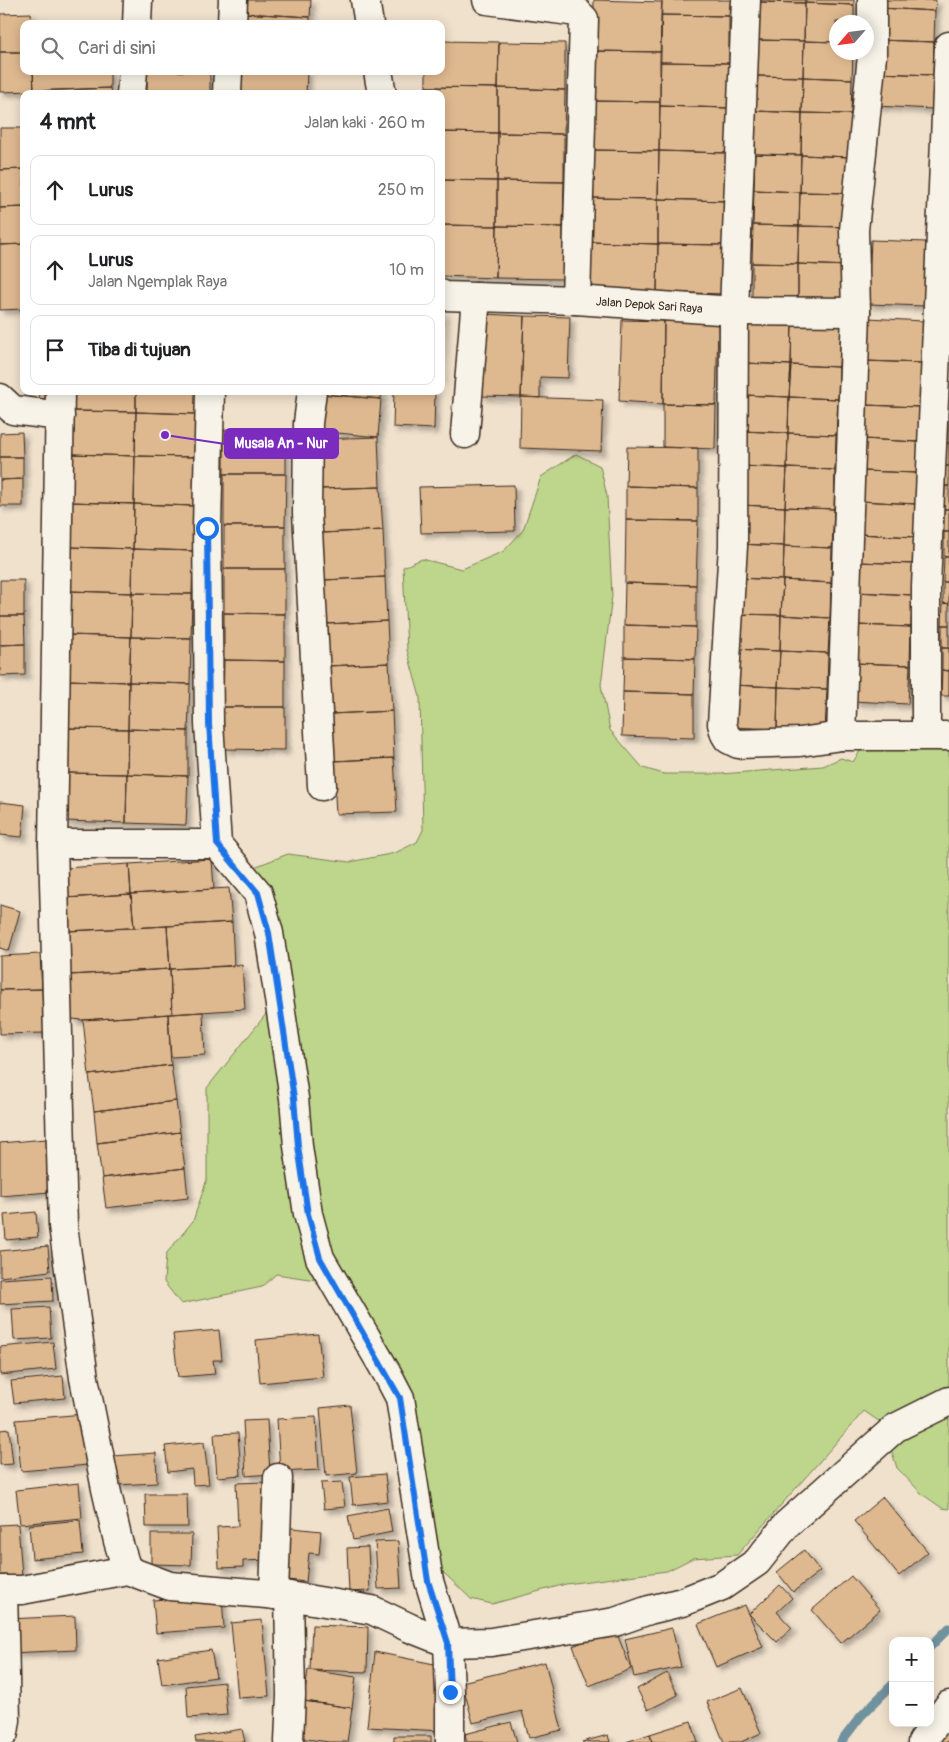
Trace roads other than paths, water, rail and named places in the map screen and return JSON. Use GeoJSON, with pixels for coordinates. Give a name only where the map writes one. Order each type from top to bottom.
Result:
{"type":"FeatureCollection","features":[{"type":"Feature","properties":{"kind":"street"},"geometry":{"type":"LineString","coordinates":[[137,20],[138,0]]}},
{"type":"Feature","properties":{"kind":"street"},"geometry":{"type":"LineString","coordinates":[[232,20],[233,0]]}},
{"type":"Feature","properties":{"kind":"street"},"geometry":{"type":"LineString","coordinates":[[365,0],[368,20]]}},
{"type":"Feature","properties":{"kind":"street"},"geometry":{"type":"LineString","coordinates":[[487,0],[577,12],[584,19],[576,300]]}},
{"type":"Feature","properties":{"kind":"street"},"geometry":{"type":"LineString","coordinates":[[746,0],[734,311],[733,546],[722,724],[728,739],[738,744],[800,742],[841,736],[938,736],[926,587],[943,360],[949,46]]}},
{"type":"Feature","properties":{"kind":"street"},"geometry":{"type":"LineString","coordinates":[[841,736],[856,312],[854,230],[872,56],[872,0]]}},
{"type":"Feature","properties":{"kind":"street"},"geometry":{"type":"LineString","coordinates":[[131,90],[133,75]]}},
{"type":"Feature","properties":{"kind":"street"},"geometry":{"type":"LineString","coordinates":[[227,90],[228,75]]}},
{"type":"Feature","properties":{"kind":"street"},"geometry":{"type":"LineString","coordinates":[[379,75],[381,90]]}},
{"type":"Feature","properties":{"kind":"street","name":"Jalan Depok Sari Raya"},"geometry":{"type":"LineString","coordinates":[[445,296],[576,300],[734,311],[856,312]]}},
{"type":"Feature","properties":{"kind":"street"},"geometry":{"type":"LineString","coordinates":[[465,434],[476,297]]}},
{"type":"Feature","properties":{"kind":"street"},"geometry":{"type":"LineString","coordinates":[[210,395],[207,528],[209,724],[217,844],[258,893],[269,933],[294,1098],[298,1146],[308,1214],[320,1258],[400,1398],[428,1581],[448,1643],[450,1742]]}},
{"type":"Feature","properties":{"kind":"street"},"geometry":{"type":"LineString","coordinates":[[312,395],[308,423],[307,513],[322,786]]}},
{"type":"Feature","properties":{"kind":"street"},"geometry":{"type":"LineString","coordinates":[[0,398],[13,410],[60,403],[52,844],[63,1226],[84,1378],[106,1489],[127,1570]]}},
{"type":"Feature","properties":{"kind":"street"},"geometry":{"type":"LineString","coordinates":[[52,844],[217,844]]}},
{"type":"Feature","properties":{"kind":"street"},"geometry":{"type":"LineString","coordinates":[[0,1735],[4,1733],[6,1720],[1,1590],[22,1590],[127,1570],[170,1586],[282,1596],[372,1610],[448,1643],[491,1642],[614,1622],[682,1602],[722,1586],[757,1562],[787,1524],[895,1428],[949,1401]]}},
{"type":"Feature","properties":{"kind":"street"},"geometry":{"type":"LineString","coordinates":[[278,1478],[282,1596],[290,1695],[289,1742]]}},
{"type":"Feature","properties":{"kind":"street"},"geometry":{"type":"LineString","coordinates":[[922,1742],[949,1705]]}},
{"type":"Feature","properties":{"kind":"waterway"},"geometry":{"type":"LineString","coordinates":[[934,1643],[949,1628]]}},
{"type":"Feature","properties":{"kind":"waterway"},"geometry":{"type":"LineString","coordinates":[[841,1742],[861,1716],[889,1688]]}},
{"type":"Feature","properties":{"kind":"place","name":"Musala An - Nur"},"geometry":{"type":"Point","coordinates":[165,435]}}]}
